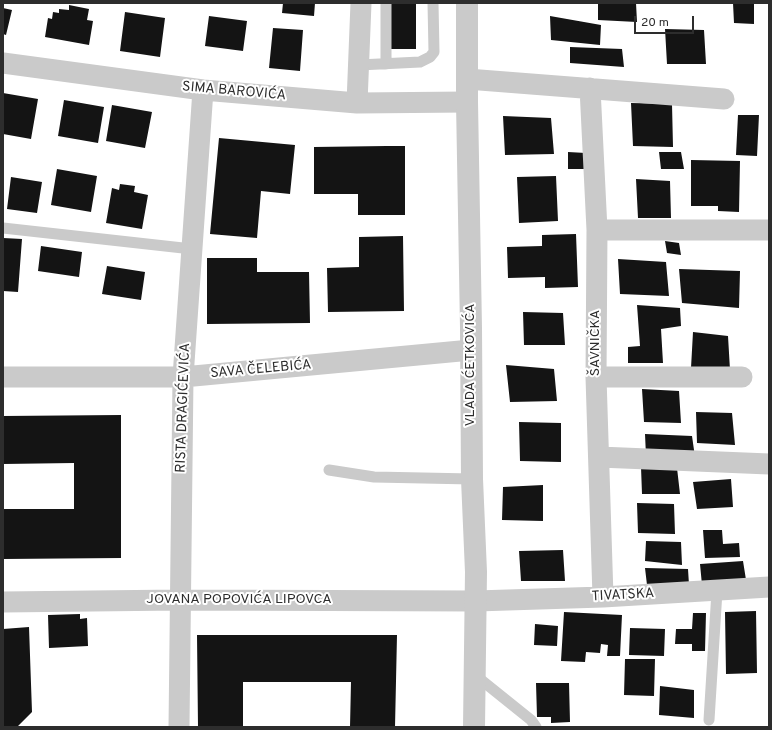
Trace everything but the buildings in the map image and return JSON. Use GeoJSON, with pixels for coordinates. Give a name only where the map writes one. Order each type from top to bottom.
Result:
{"type":"FeatureCollection","features":[{"type":"Feature","properties":{"kind":"street"},"geometry":{"type":"LineString","coordinates":[[357,103],[361,3]]}},
{"type":"Feature","properties":{"kind":"street","name":"VLADA ĆETKOVIĆA"},"geometry":{"type":"LineString","coordinates":[[468,3],[467,102],[472,479],[476,601],[474,727]]}},
{"type":"Feature","properties":{"kind":"street","name":"SIMA BAROVIĆA"},"geometry":{"type":"LineString","coordinates":[[3,63],[203,90],[357,103],[467,102]]}},
{"type":"Feature","properties":{"kind":"street"},"geometry":{"type":"LineString","coordinates":[[468,79],[724,99]]}},
{"type":"Feature","properties":{"kind":"street","name":"ŠAVNIČKA"},"geometry":{"type":"LineString","coordinates":[[590,88],[597,230],[596,377],[603,597]]}},
{"type":"Feature","properties":{"kind":"street","name":"RISTA DRAGIĆEVIĆA"},"geometry":{"type":"LineString","coordinates":[[179,727],[183,377],[203,90]]}},
{"type":"Feature","properties":{"kind":"street"},"geometry":{"type":"LineString","coordinates":[[597,230],[768,230]]}},
{"type":"Feature","properties":{"kind":"street","name":"SAVA ČELEBIĆA"},"geometry":{"type":"LineString","coordinates":[[3,377],[183,377],[471,350]]}},
{"type":"Feature","properties":{"kind":"street"},"geometry":{"type":"LineString","coordinates":[[596,377],[742,377]]}},
{"type":"Feature","properties":{"kind":"street"},"geometry":{"type":"LineString","coordinates":[[599,457],[769,464]]}},
{"type":"Feature","properties":{"kind":"street","name":"TIVATSKA"},"geometry":{"type":"LineString","coordinates":[[476,601],[603,597],[769,587]]}},
{"type":"Feature","properties":{"kind":"street","name":"JOVANA POPOVIĆA LIPOVCA"},"geometry":{"type":"LineString","coordinates":[[3,602],[180,600],[476,601]]}},
{"type":"Feature","properties":{"kind":"lane"},"geometry":{"type":"LineString","coordinates":[[386,3],[386,64]]}},
{"type":"Feature","properties":{"kind":"lane"},"geometry":{"type":"LineString","coordinates":[[359,66],[420,62],[430,57],[434,52],[433,3]]}},
{"type":"Feature","properties":{"kind":"lane"},"geometry":{"type":"LineString","coordinates":[[3,228],[192,248]]}},
{"type":"Feature","properties":{"kind":"lane"},"geometry":{"type":"LineString","coordinates":[[329,470],[374,477],[472,479]]}},
{"type":"Feature","properties":{"kind":"lane"},"geometry":{"type":"LineString","coordinates":[[710,720],[716,590]]}},
{"type":"Feature","properties":{"kind":"lane"},"geometry":{"type":"LineString","coordinates":[[475,675],[531,720],[536,727]]}}]}
